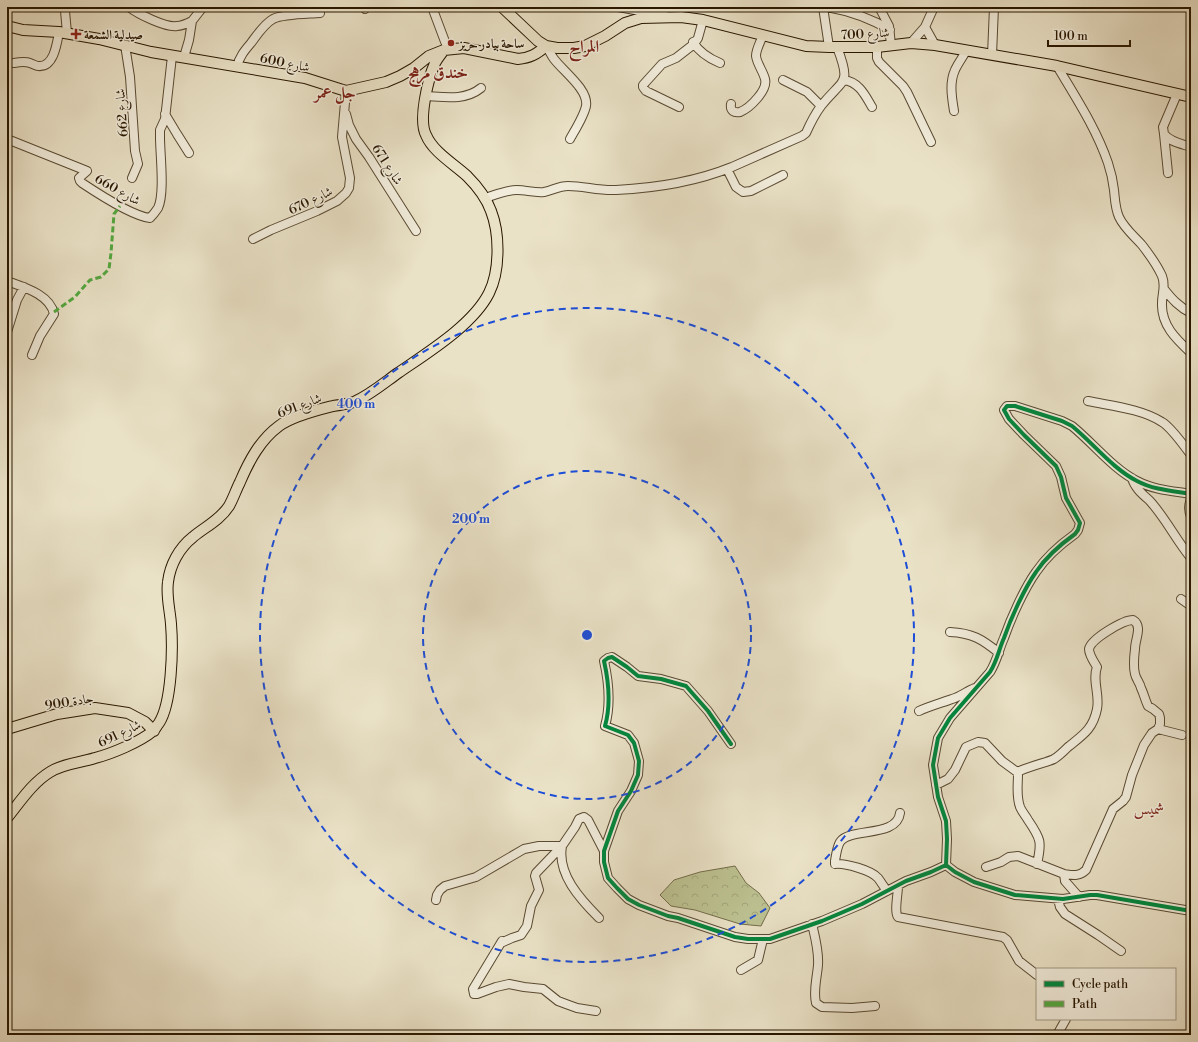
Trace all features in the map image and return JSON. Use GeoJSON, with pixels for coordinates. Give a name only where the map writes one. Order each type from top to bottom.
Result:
{"type":"FeatureCollection","features":[{"type":"Feature","properties":{"kind":"main road"},"geometry":{"type":"LineString","coordinates":[[346,91],[386,82],[414,68],[429,56],[446,50],[464,48],[518,59],[536,55],[546,46],[502,7]]}},
{"type":"Feature","properties":{"kind":"main road","name":"شارع 700"},"geometry":{"type":"LineString","coordinates":[[546,46],[556,48],[585,46],[605,36],[625,23],[665,10],[681,17],[700,20],[806,46],[877,47],[910,43],[935,45],[1057,66],[1191,97]]}},
{"type":"Feature","properties":{"kind":"main road","name":"شارع 600"},"geometry":{"type":"LineString","coordinates":[[7,26],[23,30],[63,33],[99,39],[172,56],[305,78],[346,91]]}},
{"type":"Feature","properties":{"kind":"main road","name":"شارع 691"},"geometry":{"type":"LineString","coordinates":[[7,818],[31,787],[50,771],[61,766],[97,758],[118,750],[154,731],[162,719],[167,702],[172,647],[167,586],[174,560],[188,542],[223,514],[230,505],[244,472],[266,437],[281,424],[308,413],[352,403],[372,392],[458,330],[483,304],[494,282],[497,264],[496,228],[492,212],[478,188],[444,156],[426,136],[424,129],[423,120],[426,96],[436,62],[446,50]]}},
{"type":"Feature","properties":{"kind":"main road","name":"جادة 900"},"geometry":{"type":"LineString","coordinates":[[7,729],[57,714],[95,708],[128,712],[145,722],[154,731]]}},
{"type":"Feature","properties":{"kind":"street"},"geometry":{"type":"LineString","coordinates":[[14,63],[25,62],[38,66],[46,65],[52,60],[57,44],[63,33],[65,11],[63,7]]}},
{"type":"Feature","properties":{"kind":"street"},"geometry":{"type":"LineString","coordinates":[[129,7],[137,13],[170,26],[177,26],[192,21]]}},
{"type":"Feature","properties":{"kind":"street"},"geometry":{"type":"LineString","coordinates":[[184,57],[192,21],[203,7]]}},
{"type":"Feature","properties":{"kind":"street"},"geometry":{"type":"LineString","coordinates":[[432,7],[444,39],[446,50]]}},
{"type":"Feature","properties":{"kind":"street"},"geometry":{"type":"LineString","coordinates":[[618,7],[628,10],[665,10]]}},
{"type":"Feature","properties":{"kind":"street"},"geometry":{"type":"LineString","coordinates":[[485,198],[507,191],[516,190],[544,192],[559,186],[607,190],[681,183],[727,169],[802,136],[806,133],[821,106],[839,88],[844,80],[844,68],[833,47],[823,7]]}},
{"type":"Feature","properties":{"kind":"street"},"geometry":{"type":"LineString","coordinates":[[827,7],[863,16],[890,30]]}},
{"type":"Feature","properties":{"kind":"street"},"geometry":{"type":"LineString","coordinates":[[879,7],[890,30],[891,45]]}},
{"type":"Feature","properties":{"kind":"street"},"geometry":{"type":"LineString","coordinates":[[910,43],[925,27],[934,7]]}},
{"type":"Feature","properties":{"kind":"street"},"geometry":{"type":"LineString","coordinates":[[992,55],[994,7]]}},
{"type":"Feature","properties":{"kind":"street"},"geometry":{"type":"LineString","coordinates":[[237,67],[238,61],[244,52],[266,25],[273,19],[302,14],[320,13]]}},
{"type":"Feature","properties":{"kind":"street"},"geometry":{"type":"LineString","coordinates":[[679,107],[646,91],[643,87],[644,83],[662,64],[676,58],[692,44],[700,20]]}},
{"type":"Feature","properties":{"kind":"street"},"geometry":{"type":"LineString","coordinates":[[925,27],[935,45]]}},
{"type":"Feature","properties":{"kind":"street"},"geometry":{"type":"LineString","coordinates":[[731,104],[730,108],[732,111],[736,112],[743,110],[755,100],[765,86],[765,79],[756,57],[763,35]]}},
{"type":"Feature","properties":{"kind":"street"},"geometry":{"type":"LineString","coordinates":[[692,44],[704,54],[720,63]]}},
{"type":"Feature","properties":{"kind":"street","name":"شارع 662"},"geometry":{"type":"LineString","coordinates":[[125,45],[130,77],[135,151],[138,164],[132,178]]}},
{"type":"Feature","properties":{"kind":"street"},"geometry":{"type":"LineString","coordinates":[[546,46],[553,58],[583,92],[586,98],[586,109],[570,139]]}},
{"type":"Feature","properties":{"kind":"street"},"geometry":{"type":"LineString","coordinates":[[877,47],[877,58],[879,62],[907,92],[931,142]]}},
{"type":"Feature","properties":{"kind":"street"},"geometry":{"type":"LineString","coordinates":[[954,111],[951,97],[954,71],[966,51]]}},
{"type":"Feature","properties":{"kind":"street","name":"شارع 660"},"geometry":{"type":"LineString","coordinates":[[7,139],[87,171],[79,178],[82,183],[120,206],[141,216],[150,218],[158,207],[160,196],[160,130],[165,119],[172,56]]}},
{"type":"Feature","properties":{"kind":"street"},"geometry":{"type":"LineString","coordinates":[[1057,66],[1082,108],[1103,149],[1112,177],[1116,210],[1124,226],[1142,246],[1159,270],[1164,282],[1162,312],[1167,326],[1176,339],[1191,353]]}},
{"type":"Feature","properties":{"kind":"street"},"geometry":{"type":"LineString","coordinates":[[783,80],[807,92],[821,106]]}},
{"type":"Feature","properties":{"kind":"street"},"geometry":{"type":"LineString","coordinates":[[844,80],[850,81],[858,86],[872,107]]}},
{"type":"Feature","properties":{"kind":"street"},"geometry":{"type":"LineString","coordinates":[[426,96],[458,98],[475,93],[481,88]]}},
{"type":"Feature","properties":{"kind":"street","name":"شارع 670"},"geometry":{"type":"LineString","coordinates":[[253,239],[337,201],[346,192],[350,178],[342,137],[346,91]]}},
{"type":"Feature","properties":{"kind":"street"},"geometry":{"type":"LineString","coordinates":[[1168,174],[1164,127],[1178,94]]}},
{"type":"Feature","properties":{"kind":"street","name":"شارع 671"},"geometry":{"type":"LineString","coordinates":[[344,108],[349,125],[356,139],[369,156],[416,231]]}},
{"type":"Feature","properties":{"kind":"street"},"geometry":{"type":"LineString","coordinates":[[165,114],[174,131],[190,153]]}},
{"type":"Feature","properties":{"kind":"street"},"geometry":{"type":"LineString","coordinates":[[1164,134],[1174,142],[1191,147]]}},
{"type":"Feature","properties":{"kind":"street"},"geometry":{"type":"LineString","coordinates":[[727,169],[736,187],[743,192],[751,191],[783,175]]}},
{"type":"Feature","properties":{"kind":"street"},"geometry":{"type":"LineString","coordinates":[[7,281],[31,290],[42,297],[55,313],[40,336],[32,355]]}},
{"type":"Feature","properties":{"kind":"street"},"geometry":{"type":"LineString","coordinates":[[7,332],[17,300],[24,287]]}},
{"type":"Feature","properties":{"kind":"street"},"geometry":{"type":"LineString","coordinates":[[1164,288],[1175,302],[1191,313]]}},
{"type":"Feature","properties":{"kind":"street"},"geometry":{"type":"LineString","coordinates":[[1088,401],[1121,407],[1149,415],[1164,423],[1191,455]]}},
{"type":"Feature","properties":{"kind":"street"},"geometry":{"type":"LineString","coordinates":[[946,865],[946,821],[938,797],[934,765],[938,738],[950,718],[990,672],[1014,615],[1036,571],[1050,556],[1075,534],[1080,523],[1066,498],[1061,477],[1056,466],[1009,419],[1004,410],[1005,408],[1011,405],[1062,421],[1072,426],[1124,473],[1132,478],[1161,490],[1191,494]]}},
{"type":"Feature","properties":{"kind":"street"},"geometry":{"type":"LineString","coordinates":[[1132,478],[1136,488],[1157,510],[1191,558]]}},
{"type":"Feature","properties":{"kind":"street"},"geometry":{"type":"LineString","coordinates":[[1191,498],[1188,510],[1191,517]]}},
{"type":"Feature","properties":{"kind":"street"},"geometry":{"type":"LineString","coordinates":[[1181,600],[1191,606]]}},
{"type":"Feature","properties":{"kind":"street"},"geometry":{"type":"LineString","coordinates":[[986,867],[1001,862],[1009,857],[1018,856],[1064,874],[1076,876],[1082,874],[1086,870],[1113,809],[1126,797],[1132,775],[1144,745],[1152,733],[1158,729],[1160,718],[1159,714],[1148,706],[1135,674],[1134,659],[1138,626],[1136,622],[1129,620],[1106,632],[1091,645],[1089,649],[1096,667],[1096,687],[1098,699],[1097,710],[1088,730],[1054,759],[1017,772]]}},
{"type":"Feature","properties":{"kind":"street"},"geometry":{"type":"LineString","coordinates":[[950,632],[965,634],[977,638],[986,642],[999,652]]}},
{"type":"Feature","properties":{"kind":"street"},"geometry":{"type":"LineString","coordinates":[[731,744],[708,711],[686,686],[660,679],[638,676],[612,657],[604,661],[608,677],[609,698],[608,714],[605,726],[628,735],[634,743],[639,760],[638,775],[631,791],[618,811],[604,850],[604,862],[608,878],[628,899],[639,905],[668,916],[735,937],[748,939],[770,939],[862,904],[906,881],[946,865]]}},
{"type":"Feature","properties":{"kind":"street"},"geometry":{"type":"LineString","coordinates":[[919,711],[940,702],[954,699],[978,687]]}},
{"type":"Feature","properties":{"kind":"street"},"geometry":{"type":"LineString","coordinates":[[1158,729],[1182,735]]}},
{"type":"Feature","properties":{"kind":"street"},"geometry":{"type":"LineString","coordinates":[[936,785],[948,779],[955,770],[966,747],[978,742],[985,743],[1002,761],[1018,774],[1017,796],[1020,809],[1040,839],[1041,846],[1038,864]]}},
{"type":"Feature","properties":{"kind":"street"},"geometry":{"type":"LineString","coordinates":[[886,891],[877,876],[852,866],[841,863],[835,864],[835,861],[840,842],[844,839],[858,834],[887,828],[895,822],[900,813]]}},
{"type":"Feature","properties":{"kind":"street"},"geometry":{"type":"LineString","coordinates":[[596,1011],[577,1008],[558,1001],[542,989],[509,984],[474,994],[473,988],[502,941],[503,942],[518,936],[524,932],[527,926],[531,906],[539,890],[535,876],[536,873],[562,846],[579,819],[584,817],[588,820],[604,850]]}},
{"type":"Feature","properties":{"kind":"street"},"geometry":{"type":"LineString","coordinates":[[436,900],[440,890],[445,886],[476,877],[524,849],[539,846],[562,846]]}},
{"type":"Feature","properties":{"kind":"street"},"geometry":{"type":"LineString","coordinates":[[562,846],[560,855],[561,861],[570,883],[582,902],[599,918]]}},
{"type":"Feature","properties":{"kind":"street"},"geometry":{"type":"LineString","coordinates":[[946,865],[955,872],[974,882],[1015,895],[1058,899],[1100,895],[1191,911]]}},
{"type":"Feature","properties":{"kind":"street"},"geometry":{"type":"LineString","coordinates":[[1064,874],[1065,881],[1079,897]]}},
{"type":"Feature","properties":{"kind":"street"},"geometry":{"type":"LineString","coordinates":[[898,886],[896,910],[898,917],[1003,937],[1007,940],[1019,961],[1036,973]]}},
{"type":"Feature","properties":{"kind":"street"},"geometry":{"type":"LineString","coordinates":[[1058,899],[1060,907],[1065,914],[1121,951]]}},
{"type":"Feature","properties":{"kind":"street"},"geometry":{"type":"LineString","coordinates":[[812,924],[816,939],[818,964],[815,997],[816,1003],[822,1007],[852,1008],[875,1006]]}},
{"type":"Feature","properties":{"kind":"street"},"geometry":{"type":"LineString","coordinates":[[741,970],[758,960],[763,939]]}},
{"type":"Feature","properties":{"kind":"street"},"geometry":{"type":"LineString","coordinates":[[1057,1035],[1065,1020]]}},
{"type":"Feature","properties":{"kind":"green space"},"geometry":{"type":"Polygon","coordinates":[[[735,866],[746,883],[759,893],[770,908],[761,926],[740,924],[695,910],[671,906],[660,895],[674,880],[700,872],[735,866]]]}},
{"type":"Feature","properties":{"kind":"marked path"},"geometry":{"type":"LineString","coordinates":[[190,7],[199,11]]}},
{"type":"Feature","properties":{"kind":"marked path"},"geometry":{"type":"LineString","coordinates":[[54,312],[75,297],[90,280],[101,277],[109,269],[114,214],[120,206]]}},
{"type":"Feature","properties":{"kind":"cycle path"},"geometry":{"type":"LineString","coordinates":[[1191,494],[1170,491],[1143,484],[1128,476],[1111,463],[1072,426],[1062,421],[1015,406],[1007,406],[1004,410],[1009,419],[1056,466],[1061,477],[1066,498],[1080,523],[1075,534],[1049,556],[1031,579],[1014,613],[990,672],[950,718],[938,738],[933,765],[938,797],[946,821],[946,865],[955,872],[974,882],[1015,895],[1063,899],[1097,895],[1191,911]]}},
{"type":"Feature","properties":{"kind":"cycle path"},"geometry":{"type":"LineString","coordinates":[[731,744],[708,711],[686,686],[661,679],[638,676],[612,657],[604,661],[609,694],[605,726],[628,735],[634,743],[639,761],[638,775],[631,791],[618,811],[604,851],[604,862],[608,878],[628,899],[639,905],[668,916],[735,937],[748,939],[770,939],[822,921],[862,904],[906,881],[946,865]]}},
{"type":"Feature","properties":{"kind":"place","name":"صيدلية الشمعة"},"geometry":{"type":"Point","coordinates":[76,34]}},
{"type":"Feature","properties":{"kind":"place","name":"ساحة بيادر حريز"},"geometry":{"type":"Point","coordinates":[451,43]}},
{"type":"Feature","properties":{"kind":"district","name":"المراح"},"geometry":{"type":"Point","coordinates":[584,46]}},
{"type":"Feature","properties":{"kind":"district","name":"خندق مرهج"},"geometry":{"type":"Point","coordinates":[438,72]}},
{"type":"Feature","properties":{"kind":"district","name":"جل عمر"},"geometry":{"type":"Point","coordinates":[335,92]}},
{"type":"Feature","properties":{"kind":"district","name":"شميس"},"geometry":{"type":"Point","coordinates":[1149,809]}}]}
